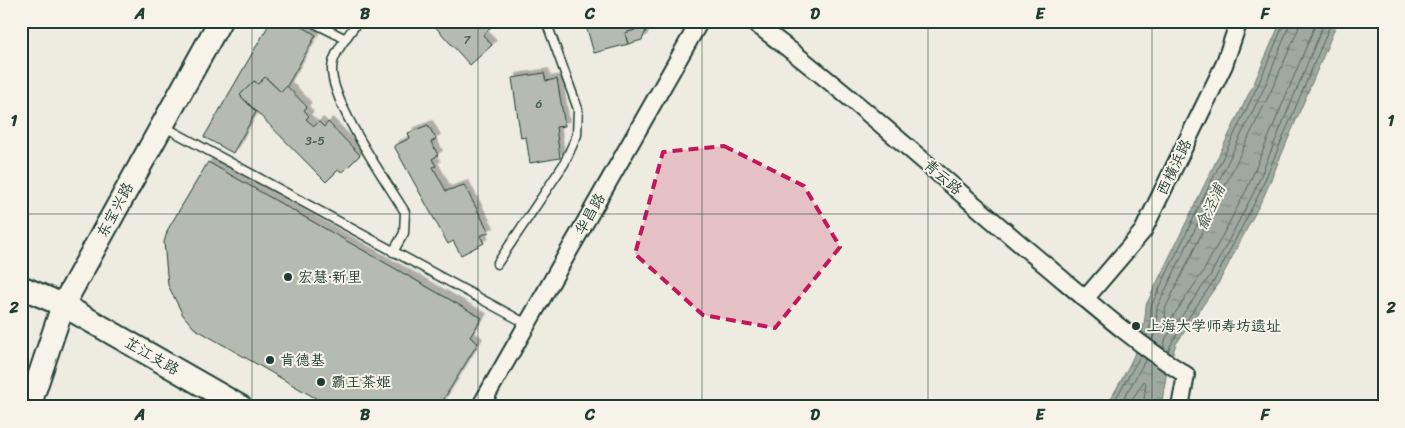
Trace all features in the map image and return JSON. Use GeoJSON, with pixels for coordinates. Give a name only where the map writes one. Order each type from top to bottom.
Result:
{"type":"FeatureCollection","features":[{"type":"Feature","properties":{"kind":"street","name":"东宝兴路"},"geometry":{"type":"LineString","coordinates":[[29,407],[63,305],[220,21]]}},
{"type":"Feature","properties":{"kind":"street","name":"华昌路"},"geometry":{"type":"LineString","coordinates":[[480,407],[700,21]]}},
{"type":"Feature","properties":{"kind":"street","name":"青云路"},"geometry":{"type":"LineString","coordinates":[[752,21],[818,70],[877,119],[1130,336],[1182,372],[1180,407]]}},
{"type":"Feature","properties":{"kind":"street","name":"西横浜路"},"geometry":{"type":"LineString","coordinates":[[1086,299],[1143,231],[1224,65],[1239,21]]}},
{"type":"Feature","properties":{"kind":"street","name":"芷江支路"},"geometry":{"type":"LineString","coordinates":[[21,287],[63,305],[241,407]]}},
{"type":"Feature","properties":{"kind":"lane"},"geometry":{"type":"LineString","coordinates":[[310,21],[346,40]]}},
{"type":"Feature","properties":{"kind":"lane"},"geometry":{"type":"LineString","coordinates":[[358,21],[332,68],[338,101],[405,212],[404,233],[393,252]]}},
{"type":"Feature","properties":{"kind":"lane"},"geometry":{"type":"LineString","coordinates":[[497,264],[564,164],[577,135],[578,109],[546,21]]}},
{"type":"Feature","properties":{"kind":"lane"},"geometry":{"type":"LineString","coordinates":[[161,125],[526,324]]}},
{"type":"Feature","properties":{"kind":"highlighted area"},"geometry":{"type":"Polygon","coordinates":[[[724,146],[804,186],[840,247],[775,328],[703,315],[635,254],[663,152],[724,146]]]}},
{"type":"Feature","properties":{"kind":"water","name":"俞泾浦"},"geometry":{"type":"Polygon","coordinates":[[[1281,21],[1338,21],[1264,196],[1219,282],[1176,344],[1167,371],[1161,407],[1106,407],[1133,358],[1142,333],[1146,305],[1255,81],[1281,21]]]}},
{"type":"Feature","properties":{"kind":"building"},"geometry":{"type":"Polygon","coordinates":[[[271,21],[293,21],[316,35],[287,86],[281,92],[265,77],[258,84],[254,81],[240,95],[256,112],[233,153],[204,137],[271,21]]]}},
{"type":"Feature","properties":{"kind":"building"},"geometry":{"type":"Polygon","coordinates":[[[430,21],[486,21],[491,27],[483,35],[492,45],[470,65],[430,21]]]}},
{"type":"Feature","properties":{"kind":"building"},"geometry":{"type":"Polygon","coordinates":[[[577,21],[633,21],[635,30],[625,33],[628,44],[594,53],[585,22],[578,24],[577,21]]]}},
{"type":"Feature","properties":{"kind":"building"},"geometry":{"type":"Polygon","coordinates":[[[633,21],[650,21],[642,40],[628,44],[625,33],[635,30],[633,21]]]}},
{"type":"Feature","properties":{"kind":"building"},"geometry":{"type":"Polygon","coordinates":[[[544,73],[546,81],[557,79],[565,126],[556,127],[560,158],[530,163],[526,137],[521,138],[512,78],[544,73]]]}},
{"type":"Feature","properties":{"kind":"building"},"geometry":{"type":"Polygon","coordinates":[[[265,77],[281,92],[287,86],[307,107],[304,110],[309,116],[306,119],[314,126],[319,122],[324,127],[328,122],[360,155],[343,172],[338,170],[326,182],[240,95],[254,81],[258,84],[265,77]]]}},
{"type":"Feature","properties":{"kind":"building"},"geometry":{"type":"Polygon","coordinates":[[[428,125],[436,139],[431,142],[438,155],[432,159],[436,166],[433,167],[446,191],[464,185],[489,232],[480,236],[484,243],[461,255],[453,241],[448,244],[394,146],[410,138],[408,133],[428,125]]]}},
{"type":"Feature","properties":{"kind":"building","name":"宏慧·新里"},"geometry":{"type":"Polygon","coordinates":[[[208,162],[482,318],[470,337],[478,343],[439,407],[331,407],[194,328],[183,315],[168,285],[164,242],[168,229],[208,162]]]}},
{"type":"Feature","properties":{"kind":"place","name":"宏慧·新里"},"geometry":{"type":"Point","coordinates":[288,277]}},
{"type":"Feature","properties":{"kind":"place","name":"上海大学师寿坊遗址"},"geometry":{"type":"Point","coordinates":[1136,326]}},
{"type":"Feature","properties":{"kind":"place","name":"肯德基"},"geometry":{"type":"Point","coordinates":[270,360]}},
{"type":"Feature","properties":{"kind":"place","name":"霸王茶姬"},"geometry":{"type":"Point","coordinates":[321,382]}}]}
